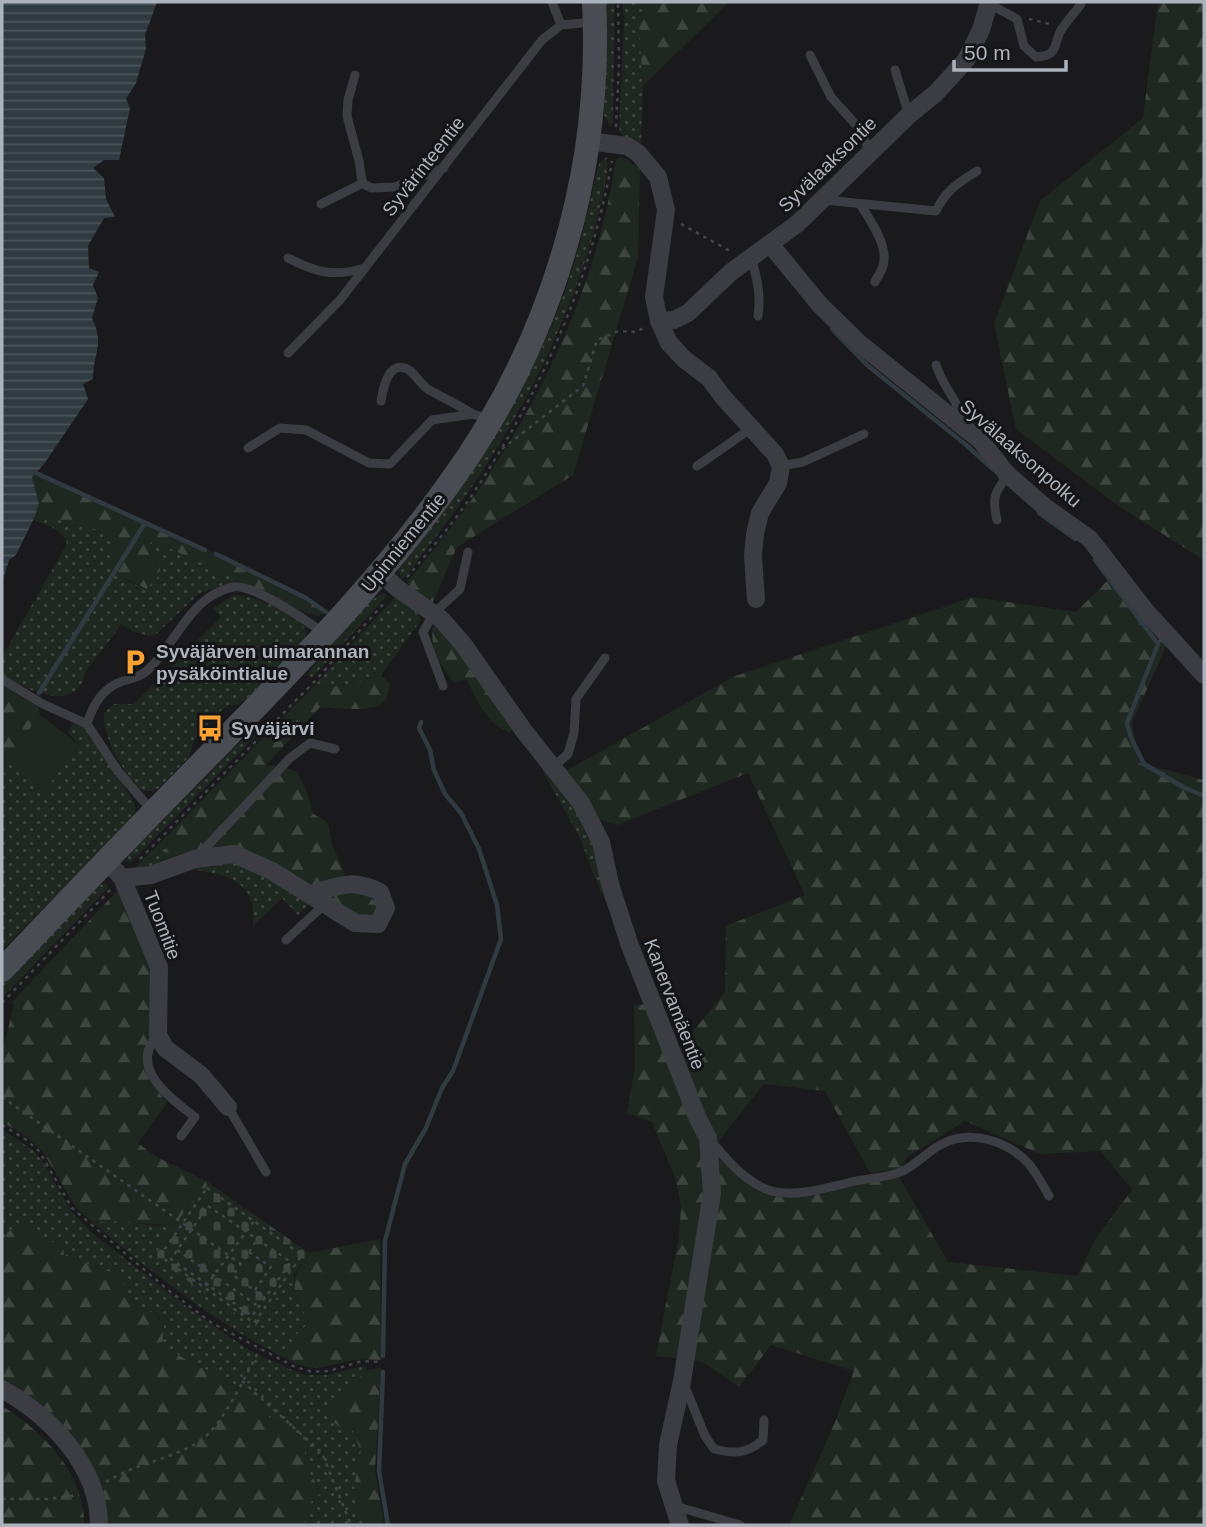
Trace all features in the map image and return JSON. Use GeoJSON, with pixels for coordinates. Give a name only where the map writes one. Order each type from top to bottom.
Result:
{"type":"FeatureCollection","features":[{"type":"Feature","properties":{"kind":"main road","name":"Upinniementie"},"geometry":{"type":"LineString","coordinates":[[2,970],[114,869],[153,813],[380,572],[451,482],[481,417],[537,329],[555,280],[577,204],[589,141],[595,12]]}},
{"type":"Feature","properties":{"kind":"street","name":"Syvälaaksontie"},"geometry":{"type":"LineString","coordinates":[[659,321],[674,320],[688,313],[731,272],[771,244],[824,200],[909,115],[936,93],[966,60],[981,30],[988,2]]}},
{"type":"Feature","properties":{"kind":"street"},"geometry":{"type":"LineString","coordinates":[[589,141],[627,146],[638,153],[658,177],[666,215],[654,297],[659,321],[669,343],[684,359],[709,377],[750,429],[775,454],[781,466],[778,483],[760,513],[755,534],[753,556],[756,599]]}},
{"type":"Feature","properties":{"kind":"street","name":"Syvälaaksonpolku"},"geometry":{"type":"LineString","coordinates":[[771,244],[820,305],[859,343],[981,441],[1009,475],[1045,507],[1090,539],[1145,610],[1198,665]]}},
{"type":"Feature","properties":{"kind":"street","name":"Kanervamäentie"},"geometry":{"type":"LineString","coordinates":[[380,572],[397,588],[434,613],[463,643],[581,803],[601,842],[610,884],[629,943],[698,1119],[708,1138],[712,1193],[682,1381],[668,1445],[666,1480],[680,1525]]}},
{"type":"Feature","properties":{"kind":"street"},"geometry":{"type":"LineString","coordinates":[[114,869],[151,876],[194,859],[234,854],[272,871],[317,899]]}},
{"type":"Feature","properties":{"kind":"street","name":"Tuomitie"},"geometry":{"type":"LineString","coordinates":[[114,869],[159,967],[158,1035]]}},
{"type":"Feature","properties":{"kind":"street"},"geometry":{"type":"LineString","coordinates":[[158,1035],[165,1048],[201,1075],[229,1107]]}},
{"type":"Feature","properties":{"kind":"street"},"geometry":{"type":"LineString","coordinates":[[2,1389],[28,1406],[55,1431],[85,1470],[86,1490],[99,1525]]}},
{"type":"Feature","properties":{"kind":"lane"},"geometry":{"type":"LineString","coordinates":[[552,2],[561,25],[595,12]]}},
{"type":"Feature","properties":{"kind":"lane"},"geometry":{"type":"LineString","coordinates":[[988,2],[1017,19],[1024,46],[1036,57],[1051,54],[1057,47],[1063,28],[1081,4]]}},
{"type":"Feature","properties":{"kind":"lane","name":"Syvärinteentie"},"geometry":{"type":"LineString","coordinates":[[288,353],[340,300],[542,40],[561,25]]}},
{"type":"Feature","properties":{"kind":"lane"},"geometry":{"type":"LineString","coordinates":[[810,55],[831,97],[857,127],[871,152]]}},
{"type":"Feature","properties":{"kind":"lane"},"geometry":{"type":"LineString","coordinates":[[895,70],[909,115]]}},
{"type":"Feature","properties":{"kind":"lane"},"geometry":{"type":"LineString","coordinates":[[355,75],[347,116],[363,183],[372,188],[395,187],[444,168]]}},
{"type":"Feature","properties":{"kind":"lane"},"geometry":{"type":"LineString","coordinates":[[824,200],[936,211],[943,197],[955,184],[977,171]]}},
{"type":"Feature","properties":{"kind":"lane"},"geometry":{"type":"LineString","coordinates":[[321,204],[363,183]]}},
{"type":"Feature","properties":{"kind":"lane"},"geometry":{"type":"LineString","coordinates":[[860,204],[875,229],[882,248],[884,265],[875,282]]}},
{"type":"Feature","properties":{"kind":"lane"},"geometry":{"type":"LineString","coordinates":[[751,257],[758,284],[758,316]]}},
{"type":"Feature","properties":{"kind":"lane"},"geometry":{"type":"LineString","coordinates":[[288,258],[327,273],[345,274],[365,268]]}},
{"type":"Feature","properties":{"kind":"lane"},"geometry":{"type":"LineString","coordinates":[[936,365],[963,414],[968,432]]}},
{"type":"Feature","properties":{"kind":"lane"},"geometry":{"type":"LineString","coordinates":[[381,401],[387,375],[402,369],[410,371],[425,387],[481,417]]}},
{"type":"Feature","properties":{"kind":"lane"},"geometry":{"type":"LineString","coordinates":[[248,448],[280,428],[306,430],[369,463],[390,464],[432,420],[481,417]]}},
{"type":"Feature","properties":{"kind":"lane"},"geometry":{"type":"LineString","coordinates":[[697,466],[750,429]]}},
{"type":"Feature","properties":{"kind":"lane"},"geometry":{"type":"LineString","coordinates":[[781,466],[803,462],[864,434]]}},
{"type":"Feature","properties":{"kind":"lane"},"geometry":{"type":"LineString","coordinates":[[997,520],[993,497],[1009,475]]}},
{"type":"Feature","properties":{"kind":"lane"},"geometry":{"type":"LineString","coordinates":[[443,686],[423,632],[434,613],[460,589],[468,552]]}},
{"type":"Feature","properties":{"kind":"lane"},"geometry":{"type":"LineString","coordinates":[[87,724],[93,705],[101,695],[117,683],[138,677],[150,668],[195,610],[214,594],[236,586],[259,594],[302,617],[324,634]]}},
{"type":"Feature","properties":{"kind":"lane"},"geometry":{"type":"LineString","coordinates":[[553,768],[568,754],[574,733],[576,699],[605,658]]}},
{"type":"Feature","properties":{"kind":"lane"},"geometry":{"type":"LineString","coordinates":[[4,680],[43,704],[87,724],[118,771],[153,813]]}},
{"type":"Feature","properties":{"kind":"lane"},"geometry":{"type":"LineString","coordinates":[[194,859],[290,758],[310,743],[335,749]]}},
{"type":"Feature","properties":{"kind":"lane"},"geometry":{"type":"LineString","coordinates":[[286,940],[317,899]]}},
{"type":"Feature","properties":{"kind":"lane"},"geometry":{"type":"LineString","coordinates":[[158,1035],[149,1044],[147,1055],[150,1071],[159,1088],[195,1117],[181,1136]]}},
{"type":"Feature","properties":{"kind":"lane"},"geometry":{"type":"LineString","coordinates":[[229,1107],[266,1172]]}},
{"type":"Feature","properties":{"kind":"lane"},"geometry":{"type":"LineString","coordinates":[[708,1138],[735,1170],[751,1182],[784,1194],[804,1194],[904,1170],[939,1145],[954,1138],[981,1138],[995,1141],[1016,1152],[1029,1165],[1049,1196]]}},
{"type":"Feature","properties":{"kind":"lane"},"geometry":{"type":"LineString","coordinates":[[682,1381],[705,1436],[714,1450],[739,1453],[753,1448],[763,1440],[764,1420]]}},
{"type":"Feature","properties":{"kind":"lane"},"geometry":{"type":"LineString","coordinates":[[673,1506],[740,1525]]}},
{"type":"Feature","properties":{"kind":"path"},"geometry":{"type":"LineString","coordinates":[[1017,19],[1034,20],[1063,28]]}},
{"type":"Feature","properties":{"kind":"path"},"geometry":{"type":"LineString","coordinates":[[666,215],[727,250],[751,257]]}},
{"type":"Feature","properties":{"kind":"path"},"geometry":{"type":"LineString","coordinates":[[501,450],[583,386],[597,340],[619,331],[637,332],[659,321]]}},
{"type":"Feature","properties":{"kind":"path"},"geometry":{"type":"LineString","coordinates":[[2,1097],[241,1264]]}},
{"type":"Feature","properties":{"kind":"path"},"geometry":{"type":"LineString","coordinates":[[2,1125],[39,1151],[72,1208],[212,1323],[295,1367],[313,1372],[329,1371],[362,1361],[381,1362]]}},
{"type":"Feature","properties":{"kind":"path"},"geometry":{"type":"LineString","coordinates":[[183,1222],[160,1256],[205,1286],[252,1316],[291,1262],[208,1206],[170,1259],[205,1286],[254,1323],[302,1255],[207,1188],[183,1222]]}},
{"type":"Feature","properties":{"kind":"path"},"geometry":{"type":"LineString","coordinates":[[205,1286],[254,1221]]}},
{"type":"Feature","properties":{"kind":"path"},"geometry":{"type":"LineString","coordinates":[[258,1240],[233,1275],[265,1298]]}},
{"type":"Feature","properties":{"kind":"path"},"geometry":{"type":"LineString","coordinates":[[177,1250],[259,1307]]}},
{"type":"Feature","properties":{"kind":"path"},"geometry":{"type":"LineString","coordinates":[[249,1252],[271,1267],[255,1290]]}},
{"type":"Feature","properties":{"kind":"path"},"geometry":{"type":"LineString","coordinates":[[2,1499],[48,1499],[86,1490],[132,1468],[198,1443],[216,1428],[261,1349]]}},
{"type":"Feature","properties":{"kind":"path"},"geometry":{"type":"LineString","coordinates":[[242,1381],[322,1453],[351,1525]]}},
{"type":"Feature","properties":{"kind":"green space"},"geometry":{"type":"Polygon","coordinates":[[[606,2],[615,2],[613,120],[610,126],[604,115],[606,2]]]}},
{"type":"Feature","properties":{"kind":"green space"},"geometry":{"type":"Polygon","coordinates":[[[622,2],[646,2],[639,24],[643,86],[641,145],[624,139],[619,128],[624,21],[622,2]]]}},
{"type":"Feature","properties":{"kind":"green space"},"geometry":{"type":"Polygon","coordinates":[[[646,2],[729,2],[643,86],[639,24],[646,2]]]}},
{"type":"Feature","properties":{"kind":"green space"},"geometry":{"type":"Polygon","coordinates":[[[1158,2],[1204,2],[1204,560],[1117,505],[1016,429],[994,324],[1040,201],[1143,118],[1158,2]]]}},
{"type":"Feature","properties":{"kind":"green space"},"geometry":{"type":"Polygon","coordinates":[[[607,157],[605,186],[588,251],[567,310],[534,383],[475,482],[430,545],[405,577],[401,578],[398,569],[460,488],[507,413],[535,361],[559,307],[573,266],[597,170],[600,162],[607,157]]]}},
{"type":"Feature","properties":{"kind":"green space"},"geometry":{"type":"Polygon","coordinates":[[[620,157],[640,170],[638,257],[573,475],[457,547],[432,604],[413,591],[407,582],[480,488],[541,386],[588,276],[604,219],[616,160],[620,157]]]}},
{"type":"Feature","properties":{"kind":"green space"},"geometry":{"type":"Polygon","coordinates":[[[36,473],[216,554],[306,598],[326,612],[318,616],[306,613],[152,540],[147,549],[159,557],[160,575],[146,589],[113,575],[108,562],[114,541],[97,530],[77,523],[35,516],[39,504],[32,477],[36,473]]]}},
{"type":"Feature","properties":{"kind":"green space"},"geometry":{"type":"Polygon","coordinates":[[[35,516],[77,523],[106,535],[114,541],[113,574],[145,589],[147,549],[152,540],[238,580],[200,593],[153,637],[132,631],[121,624],[88,668],[82,683],[75,691],[65,695],[43,694],[2,675],[3,655],[67,544],[58,531],[33,520],[35,516]]]}},
{"type":"Feature","properties":{"kind":"green space"},"geometry":{"type":"Polygon","coordinates":[[[1114,574],[1167,644],[1132,723],[1140,763],[1204,780],[1204,1525],[789,1525],[831,1432],[854,1371],[771,1345],[739,1387],[703,1362],[690,1360],[713,1149],[735,1174],[751,1187],[765,1194],[783,1197],[823,1193],[898,1175],[948,1262],[1077,1276],[1096,1238],[1132,1190],[1101,1151],[1040,1154],[965,1121],[907,1157],[901,1168],[870,1173],[825,1091],[764,1084],[718,1142],[701,1115],[675,1054],[725,992],[726,926],[805,895],[748,773],[617,825],[600,820],[564,772],[735,676],[974,597],[1076,612],[1114,574]]]}},
{"type":"Feature","properties":{"kind":"green space"},"geometry":{"type":"Polygon","coordinates":[[[385,593],[386,597],[312,678],[308,674],[344,628],[366,605],[385,593]]]}},
{"type":"Feature","properties":{"kind":"green space"},"geometry":{"type":"Polygon","coordinates":[[[234,595],[262,601],[283,610],[304,627],[306,638],[247,699],[233,706],[230,704],[217,714],[194,740],[189,757],[160,787],[153,791],[142,791],[115,755],[107,735],[104,713],[113,704],[134,704],[221,617],[213,608],[234,595]]]}},
{"type":"Feature","properties":{"kind":"green space"},"geometry":{"type":"Polygon","coordinates":[[[400,596],[414,606],[421,620],[381,675],[364,682],[312,688],[395,597],[400,596]]]}},
{"type":"Feature","properties":{"kind":"green space"},"geometry":{"type":"Polygon","coordinates":[[[433,625],[442,630],[475,670],[513,727],[510,732],[489,718],[466,679],[454,683],[434,649],[433,625]]]}},
{"type":"Feature","properties":{"kind":"green space"},"geometry":{"type":"Polygon","coordinates":[[[380,675],[390,683],[387,697],[381,704],[355,709],[320,707],[266,765],[297,772],[308,794],[312,813],[328,823],[332,844],[345,875],[328,884],[313,887],[240,850],[165,865],[164,854],[171,832],[312,688],[355,683],[380,675]]]}},
{"type":"Feature","properties":{"kind":"green space"},"geometry":{"type":"Polygon","coordinates":[[[2,684],[38,705],[40,715],[6,761],[2,788],[2,684]]]}},
{"type":"Feature","properties":{"kind":"green space"},"geometry":{"type":"Polygon","coordinates":[[[40,715],[79,745],[44,791],[5,761],[40,715]]]}},
{"type":"Feature","properties":{"kind":"green space"},"geometry":{"type":"Polygon","coordinates":[[[73,722],[87,731],[102,752],[133,801],[135,812],[126,825],[2,950],[2,788],[5,761],[45,790],[79,745],[68,732],[73,722]]]}},
{"type":"Feature","properties":{"kind":"green space"},"geometry":{"type":"Polygon","coordinates":[[[255,727],[260,732],[130,863],[127,862],[129,854],[255,727]]]}},
{"type":"Feature","properties":{"kind":"green space"},"geometry":{"type":"Polygon","coordinates":[[[542,770],[556,774],[595,834],[624,934],[600,890],[579,836],[542,770]]]}},
{"type":"Feature","properties":{"kind":"green space"},"geometry":{"type":"Polygon","coordinates":[[[171,832],[164,854],[165,865],[135,868],[171,832]]]}},
{"type":"Feature","properties":{"kind":"green space"},"geometry":{"type":"Polygon","coordinates":[[[231,860],[253,866],[307,900],[308,905],[298,915],[282,898],[253,926],[253,905],[237,882],[195,870],[194,867],[231,860]]]}},
{"type":"Feature","properties":{"kind":"green space"},"geometry":{"type":"Polygon","coordinates":[[[106,883],[108,888],[2,998],[2,984],[95,887],[106,883]]]}},
{"type":"Feature","properties":{"kind":"green space"},"geometry":{"type":"Polygon","coordinates":[[[117,891],[121,892],[154,957],[149,1072],[155,1087],[167,1103],[138,1143],[155,1156],[206,1181],[176,1224],[115,1221],[93,1223],[75,1206],[43,1152],[26,1136],[2,1122],[2,1052],[14,1005],[12,1002],[117,891]]]}},
{"type":"Feature","properties":{"kind":"green space"},"geometry":{"type":"Polygon","coordinates":[[[356,891],[369,896],[377,904],[378,911],[371,918],[363,918],[327,898],[331,893],[356,891]]]}},
{"type":"Feature","properties":{"kind":"green space"},"geometry":{"type":"Polygon","coordinates":[[[648,1004],[703,1136],[709,1192],[682,1359],[656,1356],[679,1237],[681,1207],[676,1180],[652,1122],[627,1113],[635,1067],[634,1005],[648,1004]]]}},
{"type":"Feature","properties":{"kind":"green space"},"geometry":{"type":"Polygon","coordinates":[[[2,1129],[34,1151],[71,1211],[91,1232],[192,1311],[252,1352],[304,1375],[326,1375],[364,1366],[367,1370],[353,1385],[340,1427],[353,1431],[361,1452],[354,1485],[363,1525],[306,1525],[303,1518],[308,1505],[321,1492],[304,1463],[296,1442],[282,1426],[266,1415],[251,1383],[228,1385],[217,1371],[203,1369],[162,1347],[164,1326],[157,1314],[131,1300],[118,1274],[64,1255],[63,1244],[45,1241],[22,1221],[7,1233],[2,1247],[2,1129]]]}},
{"type":"Feature","properties":{"kind":"green space"},"geometry":{"type":"Polygon","coordinates":[[[206,1181],[309,1253],[255,1327],[153,1257],[206,1181]]]}},
{"type":"Feature","properties":{"kind":"green space"},"geometry":{"type":"Polygon","coordinates":[[[113,1220],[157,1226],[176,1224],[154,1257],[255,1327],[294,1274],[297,1296],[308,1324],[294,1337],[287,1359],[210,1314],[93,1223],[113,1220]]]}},
{"type":"Feature","properties":{"kind":"green space"},"geometry":{"type":"Polygon","coordinates":[[[22,1221],[45,1240],[63,1244],[64,1255],[118,1274],[134,1304],[156,1314],[164,1326],[162,1347],[203,1369],[217,1371],[228,1385],[251,1383],[266,1415],[282,1426],[296,1442],[306,1445],[304,1463],[321,1492],[308,1505],[303,1518],[306,1525],[108,1525],[104,1496],[2,1381],[2,1247],[7,1233],[22,1221]]]}},
{"type":"Feature","properties":{"kind":"green space"},"geometry":{"type":"Polygon","coordinates":[[[380,1239],[381,1360],[347,1361],[316,1368],[287,1359],[294,1337],[308,1324],[295,1283],[298,1271],[309,1253],[380,1239]]]}},
{"type":"Feature","properties":{"kind":"green space"},"geometry":{"type":"Polygon","coordinates":[[[381,1368],[375,1471],[384,1525],[363,1525],[354,1485],[361,1452],[353,1431],[340,1427],[331,1420],[329,1407],[367,1370],[381,1368]]]}},
{"type":"Feature","properties":{"kind":"green space"},"geometry":{"type":"Polygon","coordinates":[[[2,1406],[32,1428],[59,1456],[77,1488],[84,1525],[2,1525],[2,1406]]]}},
{"type":"Feature","properties":{"kind":"shaded area"},"geometry":{"type":"Polygon","coordinates":[[[2,2],[157,2],[145,35],[146,49],[136,83],[126,99],[130,108],[119,160],[104,160],[93,168],[104,178],[106,199],[115,217],[104,218],[88,246],[89,268],[99,272],[93,285],[98,298],[92,318],[98,342],[93,379],[83,384],[88,399],[44,464],[32,477],[39,504],[16,555],[9,560],[2,583],[2,2]]]}},
{"type":"Feature","properties":{"kind":"waterway"},"geometry":{"type":"LineString","coordinates":[[832,329],[867,365],[994,470]]}},
{"type":"Feature","properties":{"kind":"waterway"},"geometry":{"type":"LineString","coordinates":[[36,473],[205,550]]}},
{"type":"Feature","properties":{"kind":"waterway"},"geometry":{"type":"LineString","coordinates":[[1039,513],[1075,539]]}},
{"type":"Feature","properties":{"kind":"waterway"},"geometry":{"type":"LineString","coordinates":[[39,693],[145,523]]}},
{"type":"Feature","properties":{"kind":"waterway"},"geometry":{"type":"LineString","coordinates":[[216,554],[306,598],[326,612]]}},
{"type":"Feature","properties":{"kind":"waterway"},"geometry":{"type":"LineString","coordinates":[[1095,560],[1158,644],[1127,723],[1131,738],[1144,764],[1204,796]]}},
{"type":"Feature","properties":{"kind":"waterway"},"geometry":{"type":"LineString","coordinates":[[383,1356],[385,1241],[405,1164],[426,1128],[442,1088],[453,1071],[501,939],[497,905],[479,849],[461,813],[445,794],[434,770],[430,750],[419,728],[421,722]]}},
{"type":"Feature","properties":{"kind":"waterway"},"geometry":{"type":"LineString","coordinates":[[383,1372],[379,1471],[388,1525]]}},
{"type":"Feature","properties":{"kind":"place","name":"Syväjärven uimarannan pysäköintialue"},"geometry":{"type":"Point","coordinates":[135,662]}},
{"type":"Feature","properties":{"kind":"place","name":"Syväjärvi"},"geometry":{"type":"Point","coordinates":[210,728]}}]}
